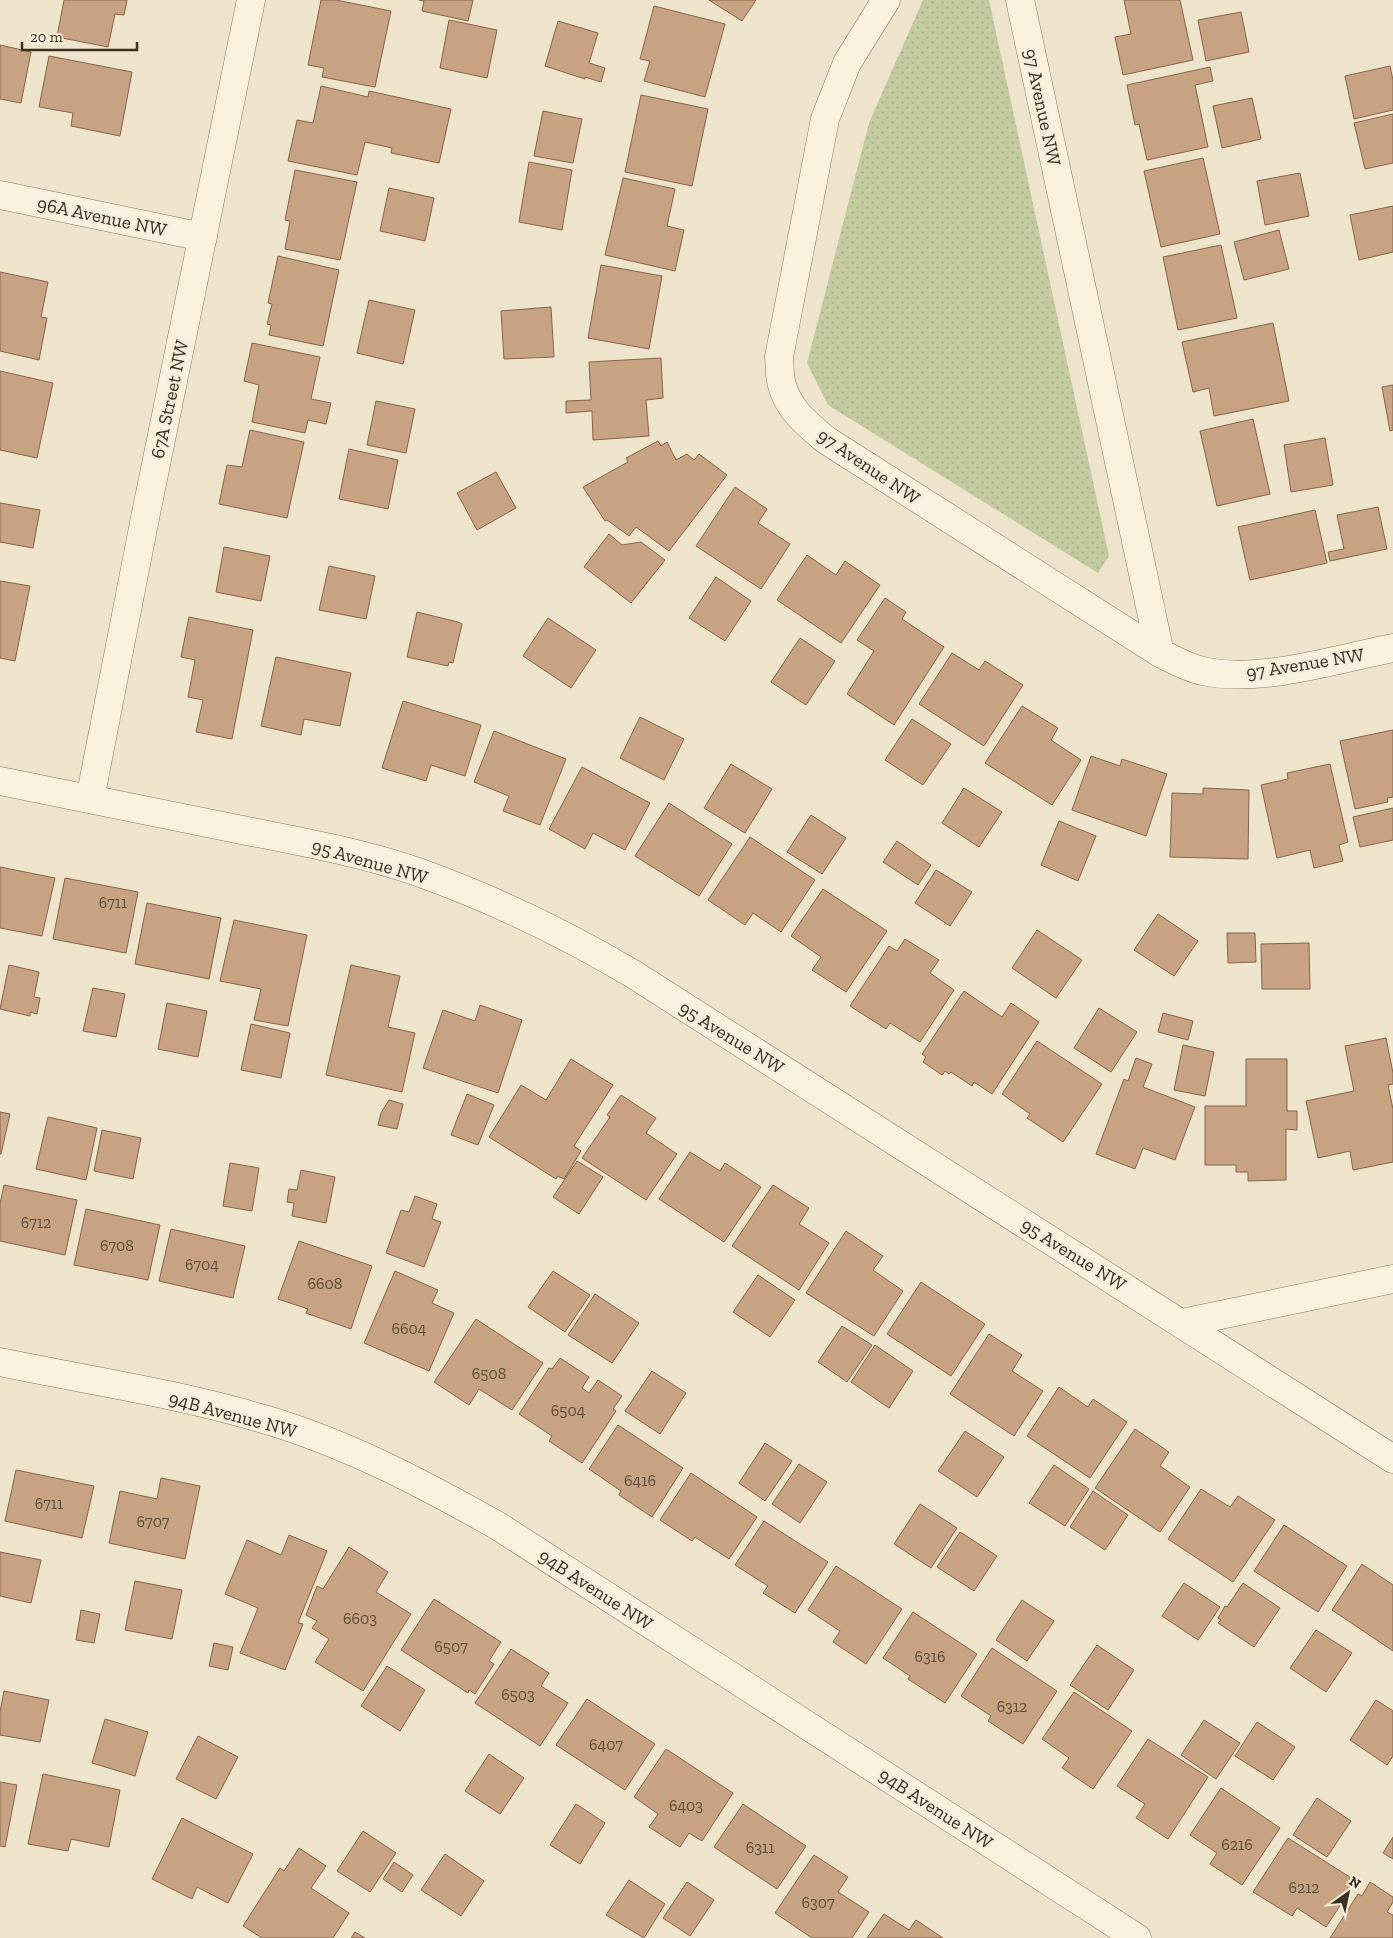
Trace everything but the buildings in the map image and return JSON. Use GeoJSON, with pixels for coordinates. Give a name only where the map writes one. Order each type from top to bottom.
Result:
{"type":"FeatureCollection","features":[{"type":"Feature","properties":{"kind":"street","name":"67A Street NW"},"geometry":{"type":"LineString","coordinates":[[90,799],[144,518],[250,0]]}},
{"type":"Feature","properties":{"kind":"street","name":"97 Avenue NW"},"geometry":{"type":"LineString","coordinates":[[886,0],[847,63],[825,120],[779,357],[782,385],[790,406],[826,440],[1180,664],[1202,671],[1250,675],[1277,672],[1393,648]]}},
{"type":"Feature","properties":{"kind":"street","name":"97 Avenue NW"},"geometry":{"type":"LineString","coordinates":[[1020,0],[1160,653]]}},
{"type":"Feature","properties":{"kind":"street","name":"96A Avenue NW"},"geometry":{"type":"LineString","coordinates":[[0,195],[203,237]]}},
{"type":"Feature","properties":{"kind":"street","name":"95 Avenue NW"},"geometry":{"type":"LineString","coordinates":[[0,781],[357,854],[416,872],[487,898],[541,922],[633,974],[1393,1459]]}},
{"type":"Feature","properties":{"kind":"street"},"geometry":{"type":"LineString","coordinates":[[1182,1323],[1393,1279]]}},
{"type":"Feature","properties":{"kind":"street","name":"94B Avenue NW"},"geometry":{"type":"LineString","coordinates":[[0,1362],[206,1404],[260,1418],[320,1438],[389,1468],[498,1526],[1137,1938]]}},
{"type":"Feature","properties":{"kind":"green space"},"geometry":{"type":"Polygon","coordinates":[[[923,0],[989,0],[1109,556],[1098,573],[828,405],[807,363],[869,123],[923,0]]]}}]}
